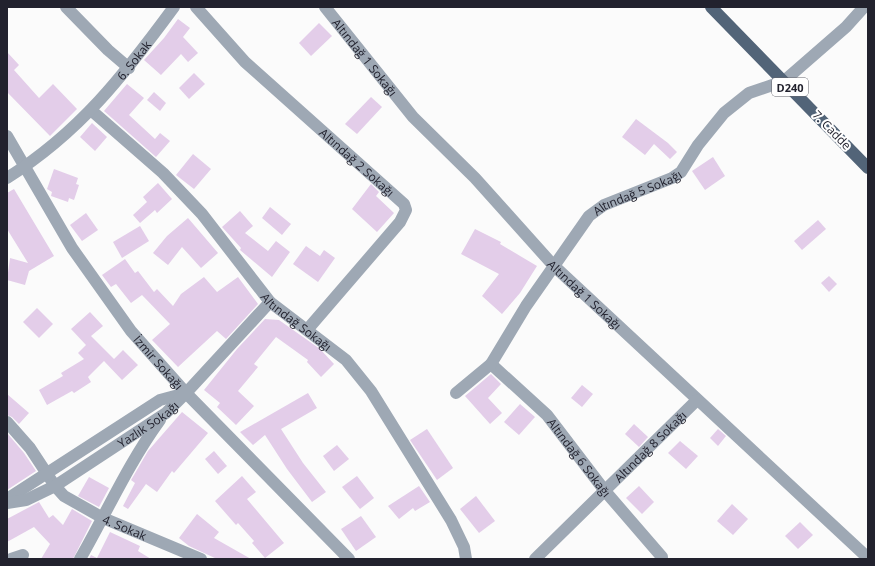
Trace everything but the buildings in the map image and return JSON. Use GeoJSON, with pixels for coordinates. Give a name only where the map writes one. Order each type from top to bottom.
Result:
{"type":"FeatureCollection","features":[{"type":"Feature","properties":{"kind":"main road","name":"7. Cadde"},"geometry":{"type":"LineString","coordinates":[[711,7],[868,168]]}},
{"type":"Feature","properties":{"kind":"street"},"geometry":{"type":"LineString","coordinates":[[66,7],[108,50],[129,68]]}},
{"type":"Feature","properties":{"kind":"street","name":"6. Sokak"},"geometry":{"type":"LineString","coordinates":[[7,178],[25,167],[92,111],[129,68],[174,7]]}},
{"type":"Feature","properties":{"kind":"street","name":"Altındağ 2 Sokağı"},"geometry":{"type":"LineString","coordinates":[[196,7],[245,62],[404,204],[406,210],[400,222],[307,330]]}},
{"type":"Feature","properties":{"kind":"street","name":"Altındağ 1 Sokağı"},"geometry":{"type":"LineString","coordinates":[[325,7],[413,117],[475,178],[553,265],[868,558]]}},
{"type":"Feature","properties":{"kind":"street","name":"Altındağ 5 Sokağı"},"geometry":{"type":"LineString","coordinates":[[456,393],[491,364],[553,265],[581,225],[596,210],[618,199],[672,178],[681,172],[698,145],[724,113],[749,93],[784,82],[841,32],[864,7]]}},
{"type":"Feature","properties":{"kind":"street","name":"Altındağ Sokağı"},"geometry":{"type":"LineString","coordinates":[[92,111],[163,173],[202,214],[270,302],[346,360],[371,391],[451,520],[464,547],[466,559]]}},
{"type":"Feature","properties":{"kind":"street","name":"İzmir Sokağı"},"geometry":{"type":"LineString","coordinates":[[7,136],[72,248],[131,331],[186,393],[349,559]]}},
{"type":"Feature","properties":{"kind":"street"},"geometry":{"type":"LineString","coordinates":[[186,393],[270,302]]}},
{"type":"Feature","properties":{"kind":"street","name":"Altındağ 6 Sokağı"},"geometry":{"type":"LineString","coordinates":[[491,364],[547,415],[605,491],[662,557]]}},
{"type":"Feature","properties":{"kind":"street","name":"Yazlık Sokağı"},"geometry":{"type":"LineString","coordinates":[[7,503],[26,500],[55,486],[166,413],[186,393]]}},
{"type":"Feature","properties":{"kind":"street","name":"Yazlık Sokağı"},"geometry":{"type":"LineString","coordinates":[[7,499],[160,400],[186,393]]}},
{"type":"Feature","properties":{"kind":"street","name":"Altındağ 8 Sokağı"},"geometry":{"type":"LineString","coordinates":[[535,559],[697,400]]}},
{"type":"Feature","properties":{"kind":"street"},"geometry":{"type":"LineString","coordinates":[[80,559],[133,460],[166,413]]}},
{"type":"Feature","properties":{"kind":"street","name":"4. Sokak"},"geometry":{"type":"LineString","coordinates":[[7,422],[30,448],[55,486],[64,496],[103,518],[201,559]]}},
{"type":"Feature","properties":{"kind":"street"},"geometry":{"type":"LineString","coordinates":[[11,559],[23,555]]}}]}
